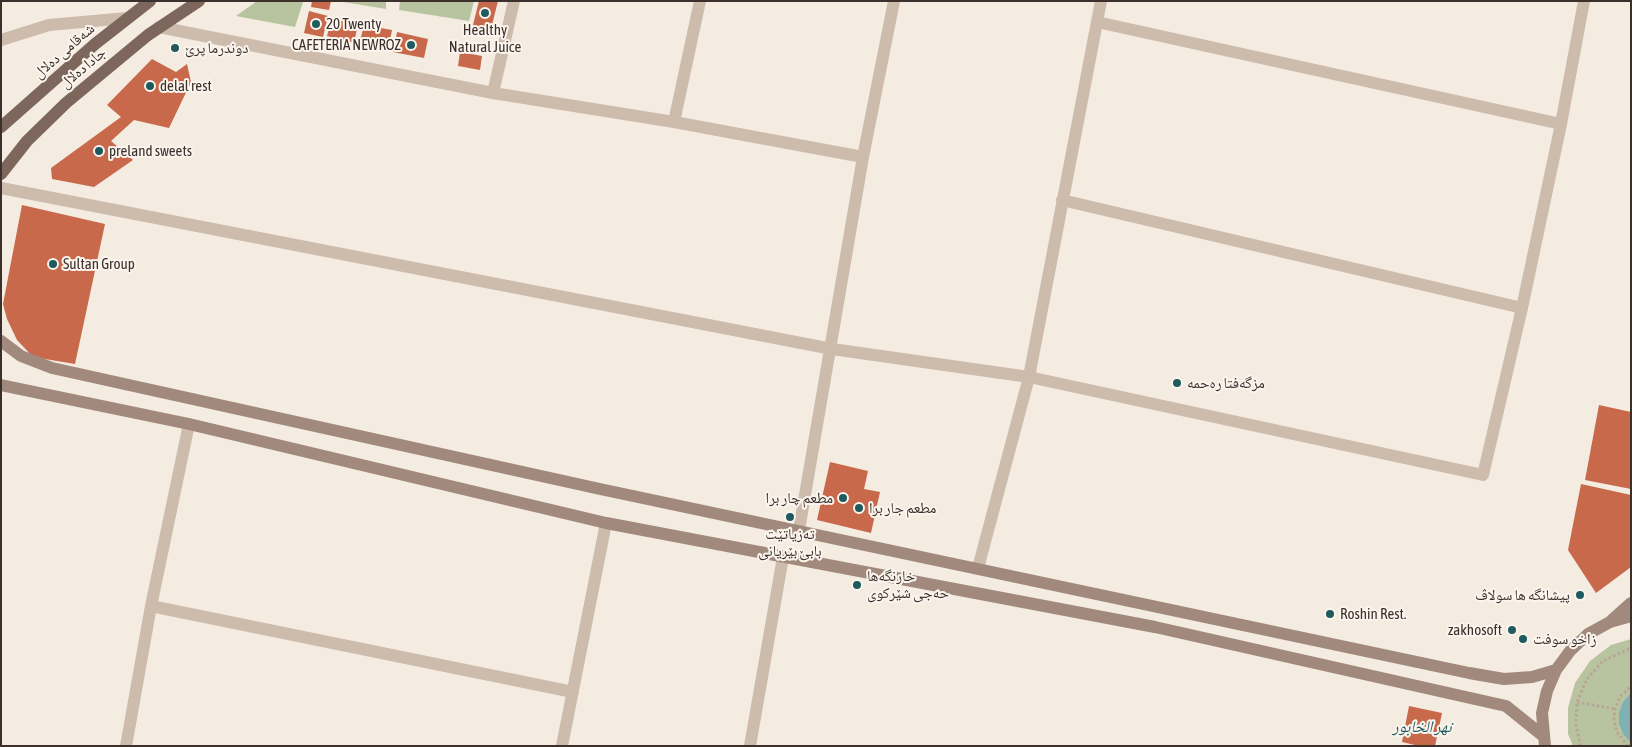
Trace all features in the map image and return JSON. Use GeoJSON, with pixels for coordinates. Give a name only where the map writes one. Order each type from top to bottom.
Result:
{"type":"FeatureCollection","features":[{"type":"Feature","properties":{"kind":"main road","name":"شەقامی دەلال"},"geometry":{"type":"LineString","coordinates":[[1,127],[127,18],[150,1]]}},
{"type":"Feature","properties":{"kind":"main road","name":"جادا دەلال"},"geometry":{"type":"LineString","coordinates":[[1,174],[27,141],[66,103],[159,27],[199,1]]}},
{"type":"Feature","properties":{"kind":"main road"},"geometry":{"type":"LineString","coordinates":[[1,341],[21,356],[52,368],[600,489],[1469,673],[1504,679],[1532,677],[1556,670]]}},
{"type":"Feature","properties":{"kind":"main road"},"geometry":{"type":"LineString","coordinates":[[1,385],[189,424],[606,523],[1155,627],[1506,706],[1544,741]]}},
{"type":"Feature","properties":{"kind":"main road"},"geometry":{"type":"LineString","coordinates":[[1544,741],[1542,713],[1547,691],[1556,670],[1570,651],[1582,640],[1610,622],[1631,603]]}},
{"type":"Feature","properties":{"kind":"main road"},"geometry":{"type":"LineString","coordinates":[[1610,622],[1631,616]]}},
{"type":"Feature","properties":{"kind":"street"},"geometry":{"type":"LineString","coordinates":[[494,93],[514,1]]}},
{"type":"Feature","properties":{"kind":"street"},"geometry":{"type":"LineString","coordinates":[[674,122],[700,1]]}},
{"type":"Feature","properties":{"kind":"street"},"geometry":{"type":"LineString","coordinates":[[799,530],[832,349],[863,157],[894,1]]}},
{"type":"Feature","properties":{"kind":"street"},"geometry":{"type":"LineString","coordinates":[[978,568],[1029,377],[1101,1]]}},
{"type":"Feature","properties":{"kind":"street"},"geometry":{"type":"LineString","coordinates":[[1,188],[832,349],[1029,377],[1483,475],[1522,308],[1561,124],[1584,1]]}},
{"type":"Feature","properties":{"kind":"street"},"geometry":{"type":"LineString","coordinates":[[1,40],[50,25],[127,18]]}},
{"type":"Feature","properties":{"kind":"street"},"geometry":{"type":"LineString","coordinates":[[1097,22],[1561,124]]}},
{"type":"Feature","properties":{"kind":"street"},"geometry":{"type":"LineString","coordinates":[[159,27],[494,93],[674,122],[863,157]]}},
{"type":"Feature","properties":{"kind":"street"},"geometry":{"type":"LineString","coordinates":[[1062,200],[1522,308]]}},
{"type":"Feature","properties":{"kind":"street"},"geometry":{"type":"LineString","coordinates":[[126,746],[151,606],[189,424]]}},
{"type":"Feature","properties":{"kind":"street"},"geometry":{"type":"LineString","coordinates":[[562,746],[606,523]]}},
{"type":"Feature","properties":{"kind":"street"},"geometry":{"type":"LineString","coordinates":[[750,746],[783,557]]}},
{"type":"Feature","properties":{"kind":"street"},"geometry":{"type":"LineString","coordinates":[[151,606],[572,692]]}},
{"type":"Feature","properties":{"kind":"path"},"geometry":{"type":"LineString","coordinates":[[1581,746],[1576,726],[1577,702],[1587,679],[1603,661],[1631,648]]}},
{"type":"Feature","properties":{"kind":"path"},"geometry":{"type":"LineString","coordinates":[[1628,746],[1617,732],[1615,708],[1620,697],[1631,686]]}},
{"type":"Feature","properties":{"kind":"path"},"geometry":{"type":"LineString","coordinates":[[1577,702],[1615,708]]}},
{"type":"Feature","properties":{"kind":"green space"},"geometry":{"type":"Polygon","coordinates":[[[257,1],[303,2],[295,27],[236,16],[257,1]]]}},
{"type":"Feature","properties":{"kind":"green space"},"geometry":{"type":"Polygon","coordinates":[[[337,1],[386,1],[386,9],[337,1]]]}},
{"type":"Feature","properties":{"kind":"green space"},"geometry":{"type":"Polygon","coordinates":[[[400,1],[474,1],[469,21],[399,10],[400,1]]]}},
{"type":"Feature","properties":{"kind":"green space"},"geometry":{"type":"Polygon","coordinates":[[[1631,639],[1631,746],[1573,746],[1568,734],[1568,708],[1575,683],[1590,661],[1611,645],[1631,639]]]}},
{"type":"Feature","properties":{"kind":"water"},"geometry":{"type":"Polygon","coordinates":[[[1631,693],[1631,743],[1623,734],[1619,724],[1619,713],[1623,702],[1631,693]]]}},
{"type":"Feature","properties":{"kind":"building"},"geometry":{"type":"Polygon","coordinates":[[[312,1],[331,1],[329,10],[311,7],[312,1]]]}},
{"type":"Feature","properties":{"kind":"building","name":"Healthy Natural Juice"},"geometry":{"type":"Polygon","coordinates":[[[479,1],[498,1],[491,29],[473,25],[479,1]]]}},
{"type":"Feature","properties":{"kind":"building","name":"20 Twenty"},"geometry":{"type":"Polygon","coordinates":[[[309,11],[328,16],[323,37],[304,33],[309,11]]]}},
{"type":"Feature","properties":{"kind":"building"},"geometry":{"type":"Polygon","coordinates":[[[332,18],[358,24],[354,43],[327,36],[332,18]]]}},
{"type":"Feature","properties":{"kind":"building"},"geometry":{"type":"Polygon","coordinates":[[[364,25],[392,30],[388,51],[359,45],[364,25]]]}},
{"type":"Feature","properties":{"kind":"building","name":"CAFETERIA NEWROZ"},"geometry":{"type":"Polygon","coordinates":[[[397,32],[428,39],[424,58],[393,52],[397,32]]]}},
{"type":"Feature","properties":{"kind":"building"},"geometry":{"type":"Polygon","coordinates":[[[460,52],[482,56],[480,70],[458,66],[460,52]]]}},
{"type":"Feature","properties":{"kind":"building"},"geometry":{"type":"Polygon","coordinates":[[[152,59],[176,72],[187,64],[191,82],[169,128],[134,120],[111,141],[133,160],[94,187],[52,179],[51,168],[121,117],[107,105],[152,59]]]}},
{"type":"Feature","properties":{"kind":"building","name":"Sultan Group"},"geometry":{"type":"Polygon","coordinates":[[[22,205],[105,224],[75,364],[33,357],[17,340],[7,319],[3,304],[22,205]]]}},
{"type":"Feature","properties":{"kind":"building"},"geometry":{"type":"Polygon","coordinates":[[[1599,405],[1631,412],[1631,489],[1585,480],[1599,405]]]}},
{"type":"Feature","properties":{"kind":"building"},"geometry":{"type":"Polygon","coordinates":[[[830,462],[868,471],[864,489],[880,492],[871,533],[817,520],[830,462]]]}},
{"type":"Feature","properties":{"kind":"building"},"geometry":{"type":"Polygon","coordinates":[[[1581,484],[1631,495],[1631,567],[1596,593],[1568,550],[1581,484]]]}},
{"type":"Feature","properties":{"kind":"building","name":"نهر الخابور"},"geometry":{"type":"Polygon","coordinates":[[[1409,706],[1442,713],[1435,746],[1419,746],[1402,742],[1409,706]]]}},
{"type":"Feature","properties":{"kind":"place","name":"Healthy Natural Juice"},"geometry":{"type":"Point","coordinates":[485,13]}},
{"type":"Feature","properties":{"kind":"place","name":"20 Twenty"},"geometry":{"type":"Point","coordinates":[316,24]}},
{"type":"Feature","properties":{"kind":"place","name":"CAFETERIA NEWROZ"},"geometry":{"type":"Point","coordinates":[411,45]}},
{"type":"Feature","properties":{"kind":"place","name":"دوندرما پرێ"},"geometry":{"type":"Point","coordinates":[175,48]}},
{"type":"Feature","properties":{"kind":"place","name":"delal rest"},"geometry":{"type":"Point","coordinates":[150,86]}},
{"type":"Feature","properties":{"kind":"place","name":"preland sweets"},"geometry":{"type":"Point","coordinates":[99,151]}},
{"type":"Feature","properties":{"kind":"place","name":"Sultan Group"},"geometry":{"type":"Point","coordinates":[53,264]}},
{"type":"Feature","properties":{"kind":"place","name":"مزگەفتا رەحمە"},"geometry":{"type":"Point","coordinates":[1177,383]}},
{"type":"Feature","properties":{"kind":"place","name":"مطعم چار برا"},"geometry":{"type":"Point","coordinates":[843,498]}},
{"type":"Feature","properties":{"kind":"place","name":"مطعم جار برا"},"geometry":{"type":"Point","coordinates":[859,508]}},
{"type":"Feature","properties":{"kind":"place","name":"تەزیاتێت بابێ بێریانی"},"geometry":{"type":"Point","coordinates":[790,517]}},
{"type":"Feature","properties":{"kind":"place","name":"خارنگەها حەجى شێركوى"},"geometry":{"type":"Point","coordinates":[857,585]}},
{"type":"Feature","properties":{"kind":"place","name":"پيشانگه ها سولاڤ"},"geometry":{"type":"Point","coordinates":[1580,595]}},
{"type":"Feature","properties":{"kind":"place","name":"Roshin Rest."},"geometry":{"type":"Point","coordinates":[1330,614]}},
{"type":"Feature","properties":{"kind":"place","name":"zakhosoft"},"geometry":{"type":"Point","coordinates":[1512,630]}},
{"type":"Feature","properties":{"kind":"place","name":"زاخو سوفت"},"geometry":{"type":"Point","coordinates":[1523,639]}}]}
